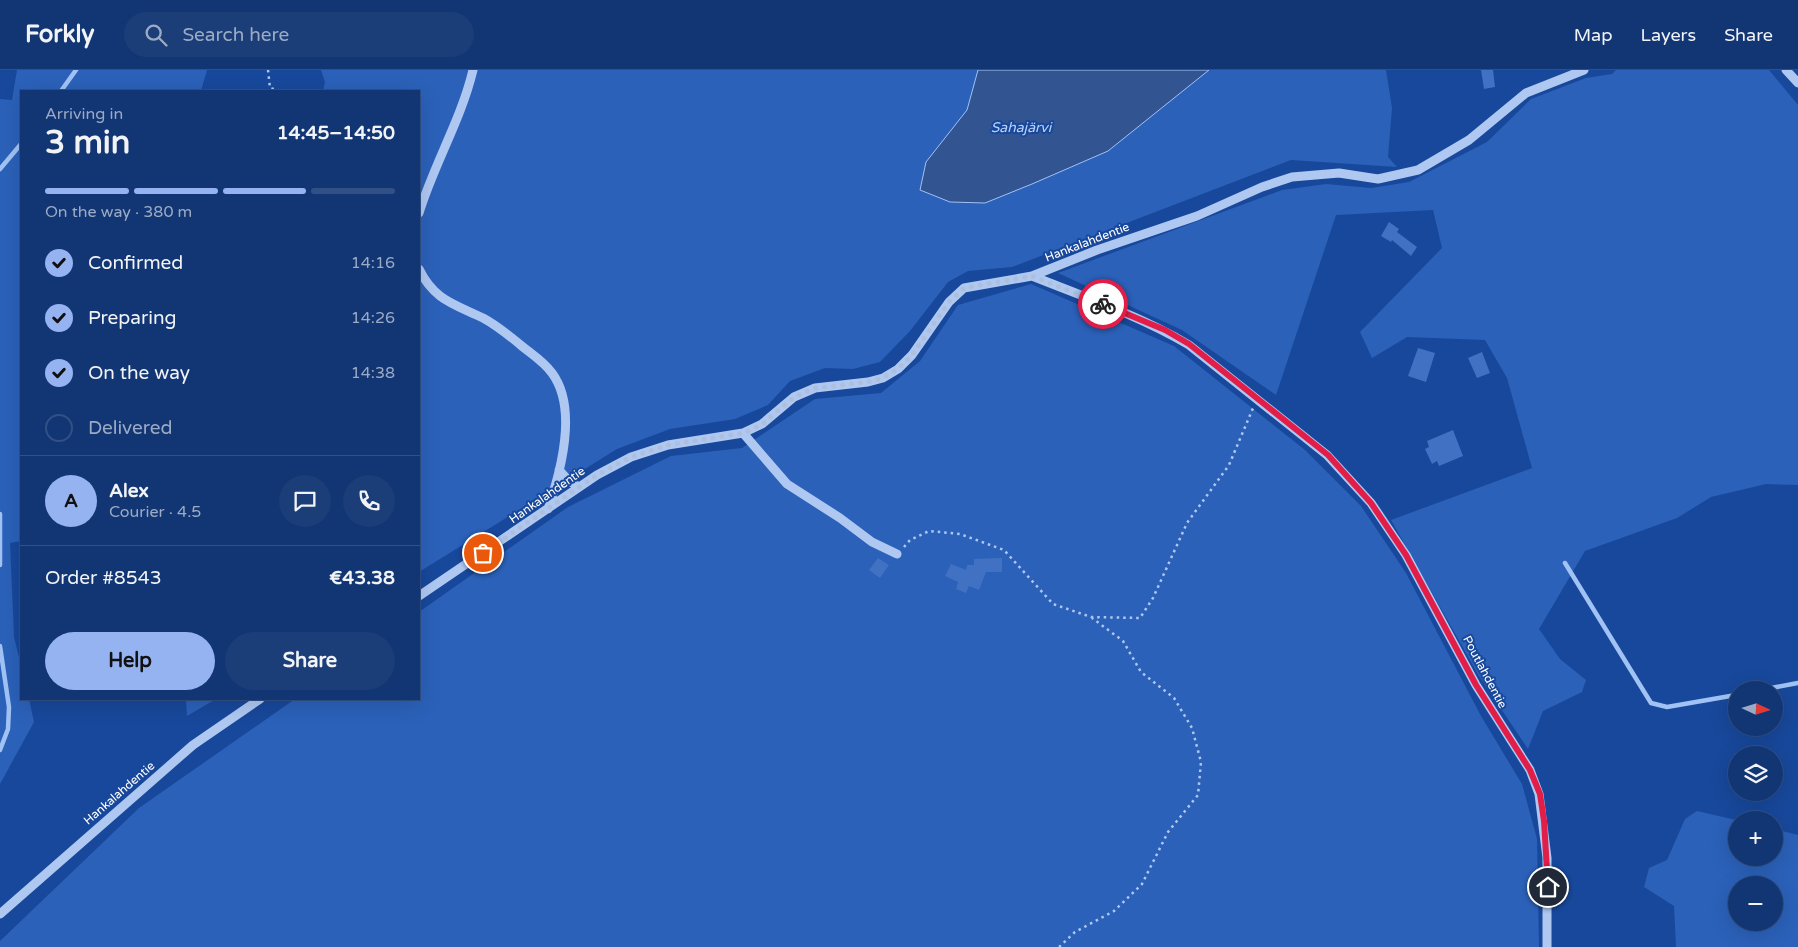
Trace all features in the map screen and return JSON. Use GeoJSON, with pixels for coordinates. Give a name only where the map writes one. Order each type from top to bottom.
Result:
{"type":"FeatureCollection","features":[{"type":"Feature","properties":{"kind":"street"},"geometry":{"type":"LineString","coordinates":[[420,210],[427,189],[467,96],[473,70]]}},
{"type":"Feature","properties":{"kind":"street","name":"Hankalahdentie"},"geometry":{"type":"LineString","coordinates":[[420,595],[597,475],[631,457],[668,445],[744,433],[762,424],[794,397],[815,388],[868,382],[882,378],[898,369],[912,355],[949,302],[964,288],[1032,276],[1097,250],[1197,216],[1262,187],[1292,177],[1339,174],[1378,179],[1418,170],[1469,140],[1526,93],[1584,70]]}},
{"type":"Feature","properties":{"kind":"street"},"geometry":{"type":"LineString","coordinates":[[1786,70],[1798,84]]}},
{"type":"Feature","properties":{"kind":"street"},"geometry":{"type":"LineString","coordinates":[[420,271],[425,283],[436,295],[503,330],[552,373],[561,389],[565,415],[562,456],[548,509]]}},
{"type":"Feature","properties":{"kind":"street","name":"Poutlahdentie"},"geometry":{"type":"LineString","coordinates":[[1032,276],[1165,330],[1189,344],[1328,455],[1371,503],[1406,555],[1476,685],[1530,770],[1540,794],[1547,858],[1547,947]]}},
{"type":"Feature","properties":{"kind":"street"},"geometry":{"type":"LineString","coordinates":[[744,433],[787,484],[840,518],[872,542],[897,554]]}},
{"type":"Feature","properties":{"kind":"street"},"geometry":{"type":"LineString","coordinates":[[559,470],[569,481],[579,487]]}},
{"type":"Feature","properties":{"kind":"street","name":"Hankalahdentie"},"geometry":{"type":"LineString","coordinates":[[0,914],[193,745],[259,700]]}},
{"type":"Feature","properties":{"kind":"path"},"geometry":{"type":"LineString","coordinates":[[268,70],[270,88],[277,90]]}},
{"type":"Feature","properties":{"kind":"path"},"geometry":{"type":"LineString","coordinates":[[897,554],[910,540],[929,531],[960,534],[1004,550],[1026,572],[1053,604],[1091,617],[1140,618],[1153,598],[1187,523],[1229,465],[1258,398]]}},
{"type":"Feature","properties":{"kind":"path"},"geometry":{"type":"LineString","coordinates":[[1058,947],[1076,932],[1114,911],[1142,884],[1168,832],[1198,795],[1201,762],[1192,728],[1174,698],[1142,672],[1123,641],[1091,617]]}},
{"type":"Feature","properties":{"kind":"shaded area"},"geometry":{"type":"Polygon","coordinates":[[[17,70],[207,70],[201,90],[20,90],[20,541],[10,543],[14,637],[20,662],[20,700],[29,700],[34,722],[0,784],[0,99],[12,100],[17,70]]]}},
{"type":"Feature","properties":{"kind":"shaded area"},"geometry":{"type":"Polygon","coordinates":[[[321,70],[1011,70],[1194,80],[1209,70],[1386,70],[1392,108],[1388,157],[1397,167],[1291,160],[1012,267],[968,271],[948,282],[910,331],[880,362],[853,369],[825,368],[790,381],[768,405],[735,419],[670,429],[617,449],[420,571],[420,90],[323,90],[325,82],[321,70]]]}},
{"type":"Feature","properties":{"kind":"shaded area"},"geometry":{"type":"Polygon","coordinates":[[[1616,70],[1769,70],[1798,105],[1798,485],[1766,484],[1711,497],[1677,518],[1585,551],[1539,629],[1560,659],[1586,680],[1582,692],[1543,711],[1528,749],[1479,676],[1391,520],[1532,468],[1507,378],[1485,340],[1407,337],[1372,358],[1360,332],[1442,248],[1433,210],[1336,215],[1276,395],[1182,330],[1058,273],[1282,190],[1326,184],[1371,188],[1409,182],[1487,142],[1531,99],[1586,78],[1612,74],[1616,70]]]}},
{"type":"Feature","properties":{"kind":"shaded area"},"geometry":{"type":"Polygon","coordinates":[[[1031,284],[1174,346],[1305,450],[1361,506],[1406,573],[1481,716],[1522,784],[1537,839],[1539,947],[0,947],[0,941],[139,808],[294,700],[420,700],[420,611],[568,507],[671,456],[742,448],[815,399],[881,393],[920,361],[958,305],[1031,284]]]}},
{"type":"Feature","properties":{"kind":"shaded area"},"geometry":{"type":"Polygon","coordinates":[[[186,700],[214,700],[187,716],[186,700]]]}},
{"type":"Feature","properties":{"kind":"shaded area"},"geometry":{"type":"Polygon","coordinates":[[[1697,811],[1728,818],[1728,866],[1783,866],[1783,831],[1798,835],[1798,947],[1676,947],[1674,906],[1644,887],[1649,868],[1667,860],[1685,819],[1697,811]]]}},
{"type":"Feature","properties":{"kind":"water","name":"Sahajärvi"},"geometry":{"type":"Polygon","coordinates":[[[978,70],[1209,70],[1108,151],[985,203],[950,202],[920,190],[926,162],[967,110],[978,70]]]}},
{"type":"Feature","properties":{"kind":"building"},"geometry":{"type":"Polygon","coordinates":[[[1481,70],[1493,70],[1495,87],[1484,89],[1481,70]]]}},
{"type":"Feature","properties":{"kind":"building"},"geometry":{"type":"Polygon","coordinates":[[[1389,222],[1399,229],[1397,232],[1417,247],[1411,256],[1392,240],[1391,242],[1381,236],[1389,222]]]}},
{"type":"Feature","properties":{"kind":"building"},"geometry":{"type":"Polygon","coordinates":[[[1418,348],[1435,353],[1426,382],[1408,376],[1418,348]]]}},
{"type":"Feature","properties":{"kind":"building"},"geometry":{"type":"Polygon","coordinates":[[[1482,352],[1490,373],[1477,378],[1468,358],[1482,352]]]}},
{"type":"Feature","properties":{"kind":"building"},"geometry":{"type":"Polygon","coordinates":[[[1453,430],[1463,456],[1439,466],[1437,461],[1432,464],[1425,449],[1429,447],[1427,441],[1453,430]]]}},
{"type":"Feature","properties":{"kind":"building"},"geometry":{"type":"Polygon","coordinates":[[[878,558],[889,565],[880,578],[869,570],[878,558]]]}},
{"type":"Feature","properties":{"kind":"building"},"geometry":{"type":"Polygon","coordinates":[[[1002,558],[1002,572],[986,572],[979,590],[969,586],[966,593],[956,589],[958,582],[945,576],[951,564],[966,570],[967,565],[974,565],[974,559],[1002,558]]]}},
{"type":"Feature","properties":{"kind":"waterway"},"geometry":{"type":"LineString","coordinates":[[62,90],[76,70]]}},
{"type":"Feature","properties":{"kind":"waterway"},"geometry":{"type":"LineString","coordinates":[[0,169],[20,145]]}},
{"type":"Feature","properties":{"kind":"waterway"},"geometry":{"type":"LineString","coordinates":[[0,514],[0,565]]}},
{"type":"Feature","properties":{"kind":"waterway"},"geometry":{"type":"LineString","coordinates":[[1565,563],[1651,703],[1667,707],[1728,696]]}},
{"type":"Feature","properties":{"kind":"waterway"},"geometry":{"type":"LineString","coordinates":[[0,646],[9,707],[8,729],[0,750]]}},
{"type":"Feature","properties":{"kind":"waterway"},"geometry":{"type":"LineString","coordinates":[[1783,686],[1798,683]]}},
{"type":"Feature","properties":{"kind":"way so far"},"geometry":{"type":"LineString","coordinates":[[483,553],[597,475],[631,457],[668,445],[744,433],[762,424],[794,397],[815,388],[868,382],[882,378],[898,369],[912,355],[949,302],[964,288],[1032,276],[1103,304]]}},
{"type":"Feature","properties":{"kind":"route"},"geometry":{"type":"LineString","coordinates":[[1103,304],[1165,330],[1189,344],[1328,455],[1371,503],[1406,555],[1448,629],[1476,685],[1530,770],[1540,794],[1544,821],[1548,887]]}}]}
